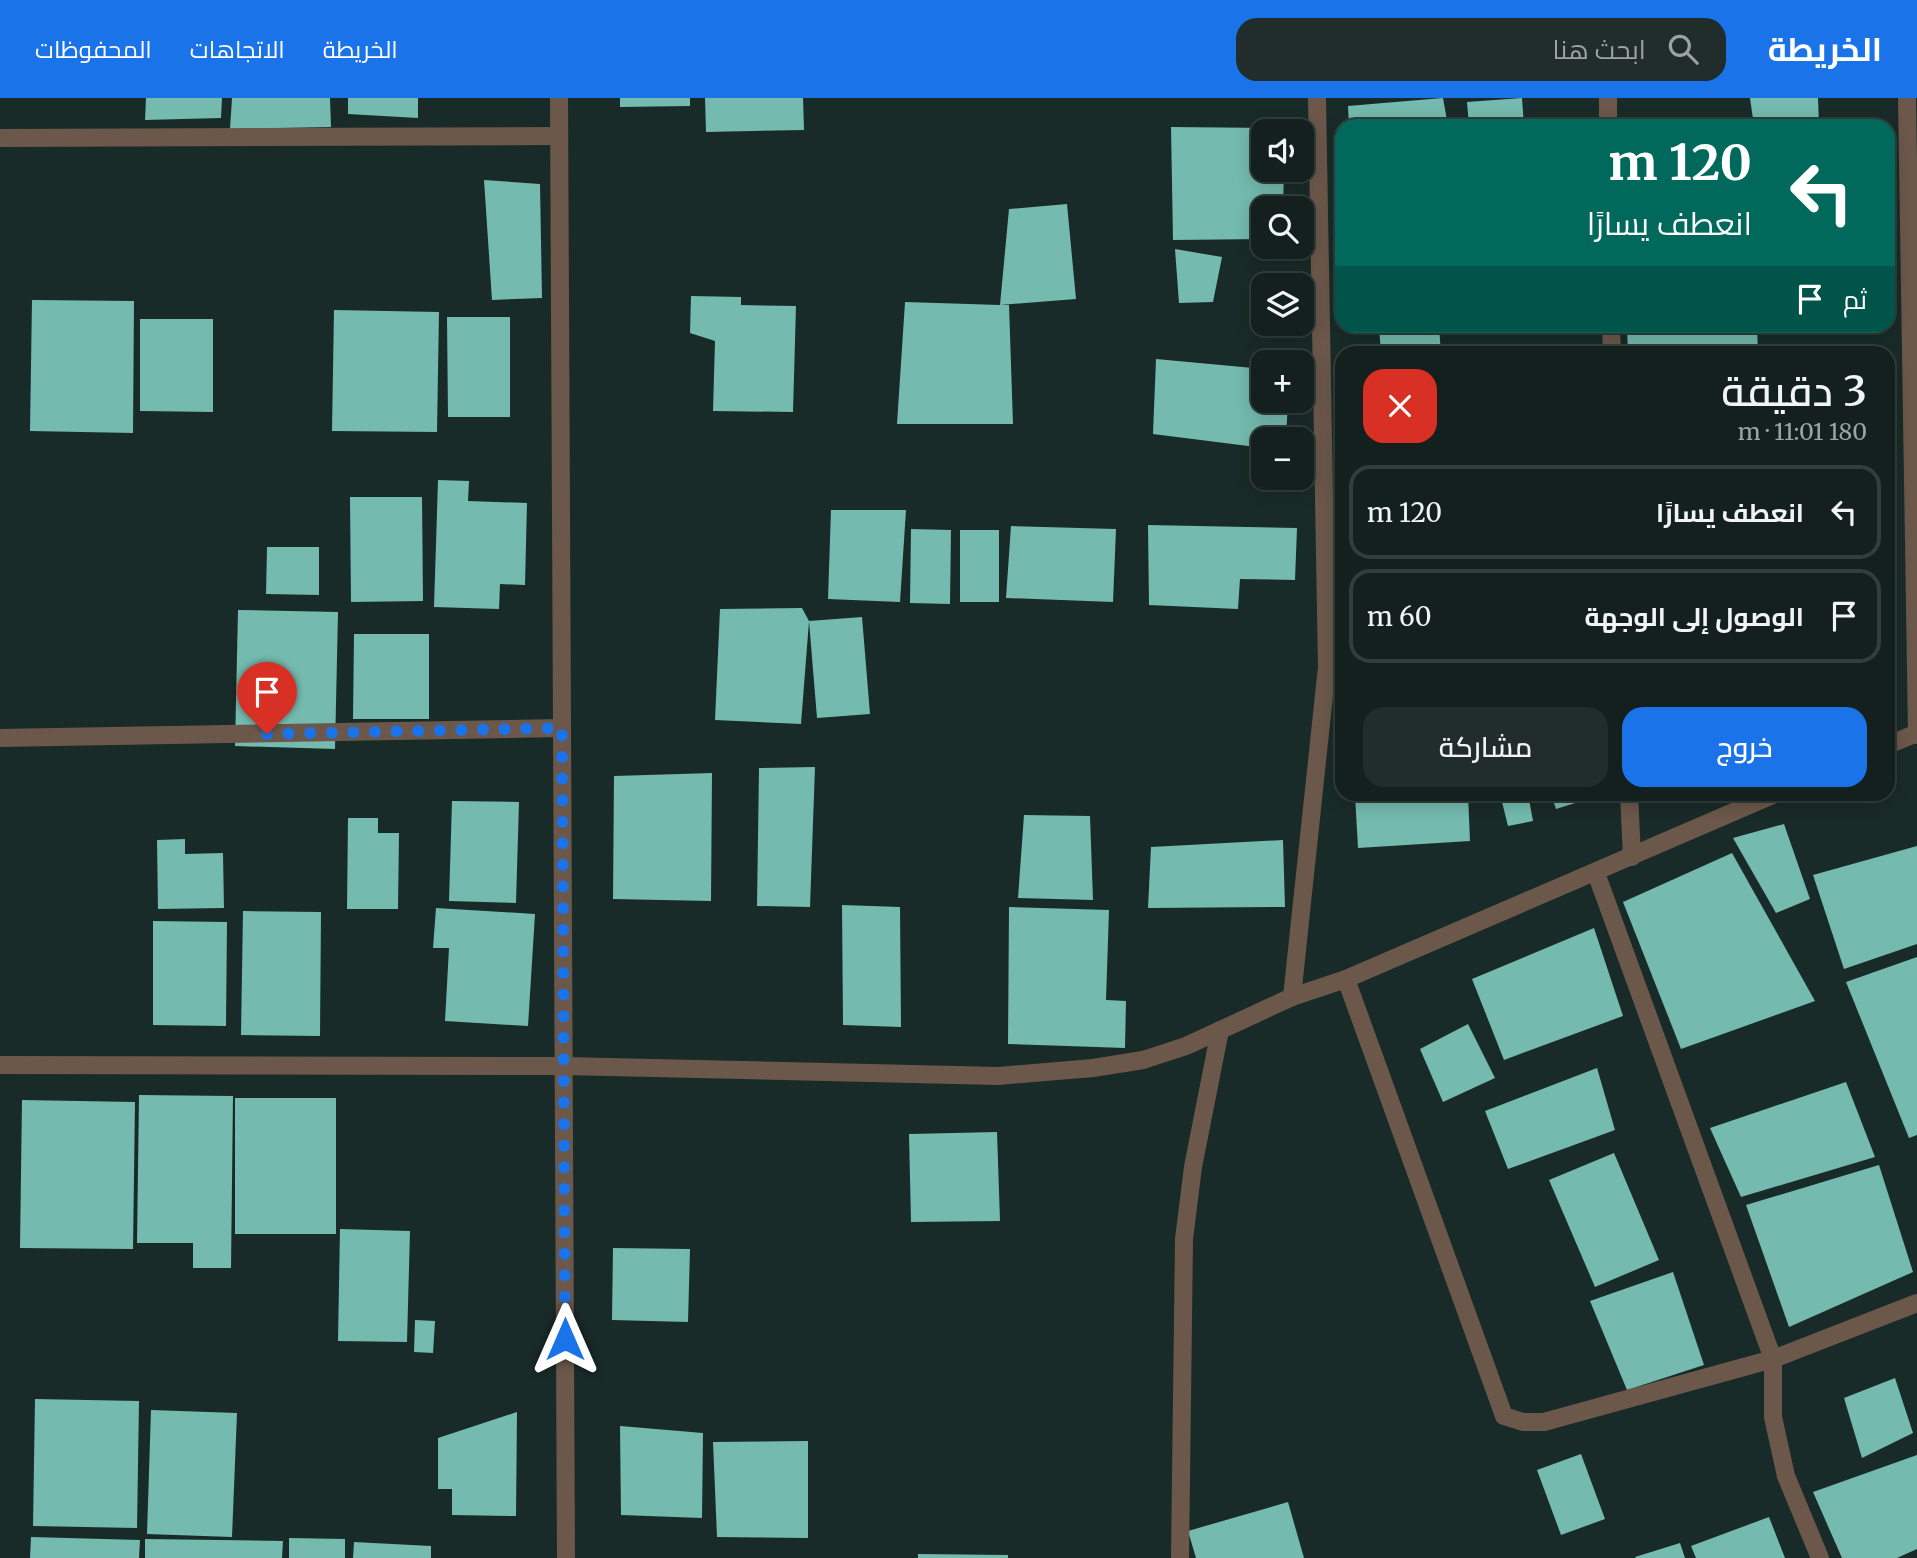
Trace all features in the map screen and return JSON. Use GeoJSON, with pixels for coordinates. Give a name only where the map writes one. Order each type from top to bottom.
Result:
{"type":"FeatureCollection","features":[{"type":"Feature","properties":{"kind":"street"},"geometry":{"type":"LineString","coordinates":[[559,98],[566,1558]]}},
{"type":"Feature","properties":{"kind":"street"},"geometry":{"type":"LineString","coordinates":[[1292,997],[1327,667],[1317,98]]}},
{"type":"Feature","properties":{"kind":"street"},"geometry":{"type":"LineString","coordinates":[[1608,98],[1608,119]]}},
{"type":"Feature","properties":{"kind":"street"},"geometry":{"type":"LineString","coordinates":[[1895,742],[1917,733],[1907,98]]}},
{"type":"Feature","properties":{"kind":"street"},"geometry":{"type":"LineString","coordinates":[[0,138],[559,136]]}},
{"type":"Feature","properties":{"kind":"street"},"geometry":{"type":"LineString","coordinates":[[0,738],[562,728]]}},
{"type":"Feature","properties":{"kind":"street"},"geometry":{"type":"LineString","coordinates":[[1629,801],[1632,857]]}},
{"type":"Feature","properties":{"kind":"street"},"geometry":{"type":"LineString","coordinates":[[0,1065],[564,1066],[999,1076],[1093,1068],[1143,1060],[1186,1046],[1292,997],[1346,979],[1759,801]]}},
{"type":"Feature","properties":{"kind":"street"},"geometry":{"type":"LineString","coordinates":[[1596,873],[1773,1359],[1773,1417],[1784,1464],[1820,1558]]}},
{"type":"Feature","properties":{"kind":"street"},"geometry":{"type":"LineString","coordinates":[[1346,979],[1504,1416],[1523,1422],[1544,1422],[1773,1359],[1917,1303]]}},
{"type":"Feature","properties":{"kind":"street"},"geometry":{"type":"LineString","coordinates":[[1180,1558],[1184,1239],[1193,1167],[1220,1030]]}},
{"type":"Feature","properties":{"kind":"building"},"geometry":{"type":"Polygon","coordinates":[[[146,98],[222,98],[221,118],[145,120],[146,98]]]}},
{"type":"Feature","properties":{"kind":"building"},"geometry":{"type":"Polygon","coordinates":[[[232,98],[330,98],[331,127],[230,129],[232,98]]]}},
{"type":"Feature","properties":{"kind":"building"},"geometry":{"type":"Polygon","coordinates":[[[348,98],[418,98],[418,118],[348,114],[348,98]]]}},
{"type":"Feature","properties":{"kind":"building"},"geometry":{"type":"Polygon","coordinates":[[[620,98],[690,98],[690,106],[620,107],[620,98]]]}},
{"type":"Feature","properties":{"kind":"building"},"geometry":{"type":"Polygon","coordinates":[[[705,98],[803,98],[804,130],[706,132],[705,98]]]}},
{"type":"Feature","properties":{"kind":"building"},"geometry":{"type":"Polygon","coordinates":[[[1443,98],[1447,119],[1349,119],[1348,106],[1443,98]]]}},
{"type":"Feature","properties":{"kind":"building"},"geometry":{"type":"Polygon","coordinates":[[[1522,98],[1524,119],[1468,119],[1467,102],[1522,98]]]}},
{"type":"Feature","properties":{"kind":"building"},"geometry":{"type":"Polygon","coordinates":[[[1750,98],[1818,98],[1819,119],[1753,119],[1750,98]]]}},
{"type":"Feature","properties":{"kind":"building"},"geometry":{"type":"Polygon","coordinates":[[[1171,127],[1251,128],[1251,182],[1284,182],[1283,196],[1251,196],[1251,239],[1173,240],[1171,127]]]}},
{"type":"Feature","properties":{"kind":"building"},"geometry":{"type":"Polygon","coordinates":[[[484,180],[540,184],[542,298],[492,300],[484,180]]]}},
{"type":"Feature","properties":{"kind":"building"},"geometry":{"type":"Polygon","coordinates":[[[1067,204],[1076,299],[1000,305],[1009,209],[1067,204]]]}},
{"type":"Feature","properties":{"kind":"building"},"geometry":{"type":"Polygon","coordinates":[[[1175,249],[1222,257],[1213,302],[1179,303],[1175,249]]]}},
{"type":"Feature","properties":{"kind":"building"},"geometry":{"type":"Polygon","coordinates":[[[691,296],[741,297],[741,305],[796,306],[793,412],[713,411],[715,341],[690,333],[691,296]]]}},
{"type":"Feature","properties":{"kind":"building"},"geometry":{"type":"Polygon","coordinates":[[[32,300],[134,301],[133,433],[30,431],[32,300]]]}},
{"type":"Feature","properties":{"kind":"building"},"geometry":{"type":"Polygon","coordinates":[[[905,302],[1009,305],[1013,424],[897,424],[905,302]]]}},
{"type":"Feature","properties":{"kind":"building"},"geometry":{"type":"Polygon","coordinates":[[[334,310],[439,312],[437,432],[332,431],[334,310]]]}},
{"type":"Feature","properties":{"kind":"building"},"geometry":{"type":"Polygon","coordinates":[[[447,317],[510,317],[510,417],[448,417],[447,317]]]}},
{"type":"Feature","properties":{"kind":"building"},"geometry":{"type":"Polygon","coordinates":[[[140,319],[213,319],[213,412],[140,411],[140,319]]]}},
{"type":"Feature","properties":{"kind":"building"},"geometry":{"type":"Polygon","coordinates":[[[1380,333],[1440,333],[1440,346],[1380,346],[1380,333]]]}},
{"type":"Feature","properties":{"kind":"building"},"geometry":{"type":"Polygon","coordinates":[[[1627,333],[1757,333],[1758,346],[1628,346],[1627,333]]]}},
{"type":"Feature","properties":{"kind":"building"},"geometry":{"type":"Polygon","coordinates":[[[1156,359],[1251,368],[1251,413],[1287,413],[1287,427],[1251,427],[1251,446],[1153,434],[1156,359]]]}},
{"type":"Feature","properties":{"kind":"building"},"geometry":{"type":"Polygon","coordinates":[[[438,480],[469,481],[468,501],[527,503],[525,585],[500,584],[499,609],[434,607],[438,480]]]}},
{"type":"Feature","properties":{"kind":"building"},"geometry":{"type":"Polygon","coordinates":[[[350,497],[422,497],[423,601],[351,602],[350,497]]]}},
{"type":"Feature","properties":{"kind":"building"},"geometry":{"type":"Polygon","coordinates":[[[831,510],[906,510],[900,602],[828,599],[831,510]]]}},
{"type":"Feature","properties":{"kind":"building"},"geometry":{"type":"Polygon","coordinates":[[[1148,525],[1297,528],[1295,580],[1240,579],[1238,609],[1149,605],[1148,525]]]}},
{"type":"Feature","properties":{"kind":"building"},"geometry":{"type":"Polygon","coordinates":[[[1011,526],[1116,529],[1113,602],[1006,598],[1011,526]]]}},
{"type":"Feature","properties":{"kind":"building"},"geometry":{"type":"Polygon","coordinates":[[[911,529],[951,530],[950,604],[910,603],[911,529]]]}},
{"type":"Feature","properties":{"kind":"building"},"geometry":{"type":"Polygon","coordinates":[[[960,530],[999,530],[999,602],[960,602],[960,530]]]}},
{"type":"Feature","properties":{"kind":"building"},"geometry":{"type":"Polygon","coordinates":[[[267,547],[319,547],[319,595],[266,594],[267,547]]]}},
{"type":"Feature","properties":{"kind":"building"},"geometry":{"type":"Polygon","coordinates":[[[802,608],[809,621],[801,724],[715,720],[720,609],[802,608]]]}},
{"type":"Feature","properties":{"kind":"building"},"geometry":{"type":"Polygon","coordinates":[[[238,610],[338,612],[335,749],[235,746],[238,610]]]}},
{"type":"Feature","properties":{"kind":"building"},"geometry":{"type":"Polygon","coordinates":[[[862,617],[870,714],[817,718],[809,621],[862,617]]]}},
{"type":"Feature","properties":{"kind":"building"},"geometry":{"type":"Polygon","coordinates":[[[354,634],[429,634],[429,719],[353,719],[354,634]]]}},
{"type":"Feature","properties":{"kind":"building"},"geometry":{"type":"Polygon","coordinates":[[[815,767],[810,907],[757,906],[759,768],[815,767]]]}},
{"type":"Feature","properties":{"kind":"building"},"geometry":{"type":"Polygon","coordinates":[[[712,773],[711,901],[613,899],[614,776],[712,773]]]}},
{"type":"Feature","properties":{"kind":"building"},"geometry":{"type":"Polygon","coordinates":[[[452,801],[519,802],[516,903],[449,901],[452,801]]]}},
{"type":"Feature","properties":{"kind":"building"},"geometry":{"type":"Polygon","coordinates":[[[1355,801],[1468,801],[1470,841],[1358,848],[1355,801]]]}},
{"type":"Feature","properties":{"kind":"building"},"geometry":{"type":"Polygon","coordinates":[[[1502,801],[1529,801],[1533,821],[1508,826],[1502,801]]]}},
{"type":"Feature","properties":{"kind":"building"},"geometry":{"type":"Polygon","coordinates":[[[1553,801],[1582,801],[1556,809],[1553,801]]]}},
{"type":"Feature","properties":{"kind":"building"},"geometry":{"type":"Polygon","coordinates":[[[1024,815],[1090,816],[1093,900],[1018,898],[1024,815]]]}},
{"type":"Feature","properties":{"kind":"building"},"geometry":{"type":"Polygon","coordinates":[[[348,818],[378,818],[378,833],[399,833],[398,909],[347,909],[348,818]]]}},
{"type":"Feature","properties":{"kind":"building"},"geometry":{"type":"Polygon","coordinates":[[[1784,824],[1810,899],[1776,913],[1733,838],[1784,824]]]}},
{"type":"Feature","properties":{"kind":"building"},"geometry":{"type":"Polygon","coordinates":[[[185,839],[185,854],[223,853],[224,908],[158,909],[157,840],[185,839]]]}},
{"type":"Feature","properties":{"kind":"building"},"geometry":{"type":"Polygon","coordinates":[[[1283,840],[1285,907],[1148,908],[1151,847],[1283,840]]]}},
{"type":"Feature","properties":{"kind":"building"},"geometry":{"type":"Polygon","coordinates":[[[1917,846],[1917,944],[1844,969],[1813,875],[1917,846]]]}},
{"type":"Feature","properties":{"kind":"building"},"geometry":{"type":"Polygon","coordinates":[[[1732,853],[1815,1001],[1681,1049],[1623,902],[1732,853]]]}},
{"type":"Feature","properties":{"kind":"building"},"geometry":{"type":"Polygon","coordinates":[[[842,905],[900,907],[901,1027],[843,1025],[842,905]]]}},
{"type":"Feature","properties":{"kind":"building"},"geometry":{"type":"Polygon","coordinates":[[[1009,907],[1109,910],[1106,1000],[1126,1001],[1125,1048],[1008,1044],[1009,907]]]}},
{"type":"Feature","properties":{"kind":"building"},"geometry":{"type":"Polygon","coordinates":[[[436,908],[535,914],[528,1026],[445,1021],[449,948],[433,948],[436,908]]]}},
{"type":"Feature","properties":{"kind":"building"},"geometry":{"type":"Polygon","coordinates":[[[243,911],[321,912],[320,1036],[241,1035],[243,911]]]}},
{"type":"Feature","properties":{"kind":"building"},"geometry":{"type":"Polygon","coordinates":[[[153,921],[227,922],[226,1026],[153,1025],[153,921]]]}},
{"type":"Feature","properties":{"kind":"building"},"geometry":{"type":"Polygon","coordinates":[[[1594,928],[1623,1016],[1504,1060],[1472,979],[1594,928]]]}},
{"type":"Feature","properties":{"kind":"building"},"geometry":{"type":"Polygon","coordinates":[[[1917,957],[1917,1135],[1909,1138],[1846,982],[1917,957]]]}},
{"type":"Feature","properties":{"kind":"building"},"geometry":{"type":"Polygon","coordinates":[[[1468,1024],[1495,1078],[1443,1102],[1420,1049],[1468,1024]]]}},
{"type":"Feature","properties":{"kind":"building"},"geometry":{"type":"Polygon","coordinates":[[[1597,1068],[1615,1130],[1508,1169],[1485,1111],[1597,1068]]]}},
{"type":"Feature","properties":{"kind":"building"},"geometry":{"type":"Polygon","coordinates":[[[1846,1082],[1875,1157],[1741,1197],[1710,1128],[1846,1082]]]}},
{"type":"Feature","properties":{"kind":"building"},"geometry":{"type":"Polygon","coordinates":[[[139,1095],[233,1096],[231,1268],[193,1268],[193,1243],[137,1243],[139,1095]]]}},
{"type":"Feature","properties":{"kind":"building"},"geometry":{"type":"Polygon","coordinates":[[[235,1098],[336,1098],[336,1234],[235,1234],[235,1098]]]}},
{"type":"Feature","properties":{"kind":"building"},"geometry":{"type":"Polygon","coordinates":[[[22,1100],[135,1102],[133,1249],[20,1248],[22,1100]]]}},
{"type":"Feature","properties":{"kind":"building"},"geometry":{"type":"Polygon","coordinates":[[[997,1132],[1000,1221],[911,1222],[909,1134],[997,1132]]]}},
{"type":"Feature","properties":{"kind":"building"},"geometry":{"type":"Polygon","coordinates":[[[1614,1153],[1659,1260],[1595,1287],[1549,1180],[1614,1153]]]}},
{"type":"Feature","properties":{"kind":"building"},"geometry":{"type":"Polygon","coordinates":[[[1879,1165],[1913,1272],[1789,1327],[1746,1205],[1879,1165]]]}},
{"type":"Feature","properties":{"kind":"building"},"geometry":{"type":"Polygon","coordinates":[[[340,1229],[410,1231],[407,1342],[338,1341],[340,1229]]]}},
{"type":"Feature","properties":{"kind":"building"},"geometry":{"type":"Polygon","coordinates":[[[613,1248],[690,1249],[688,1322],[612,1320],[613,1248]]]}},
{"type":"Feature","properties":{"kind":"building"},"geometry":{"type":"Polygon","coordinates":[[[1673,1272],[1704,1365],[1627,1390],[1590,1301],[1673,1272]]]}},
{"type":"Feature","properties":{"kind":"building"},"geometry":{"type":"Polygon","coordinates":[[[415,1320],[435,1321],[433,1353],[414,1352],[415,1320]]]}},
{"type":"Feature","properties":{"kind":"building"},"geometry":{"type":"Polygon","coordinates":[[[1895,1378],[1913,1433],[1862,1458],[1844,1398],[1895,1378]]]}},
{"type":"Feature","properties":{"kind":"building"},"geometry":{"type":"Polygon","coordinates":[[[35,1399],[139,1401],[137,1528],[33,1526],[35,1399]]]}},
{"type":"Feature","properties":{"kind":"building"},"geometry":{"type":"Polygon","coordinates":[[[151,1410],[237,1413],[232,1537],[147,1534],[151,1410]]]}},
{"type":"Feature","properties":{"kind":"building"},"geometry":{"type":"Polygon","coordinates":[[[517,1412],[516,1516],[452,1515],[452,1489],[438,1489],[438,1438],[517,1412]]]}},
{"type":"Feature","properties":{"kind":"building"},"geometry":{"type":"Polygon","coordinates":[[[620,1426],[703,1433],[702,1518],[621,1515],[620,1426]]]}},
{"type":"Feature","properties":{"kind":"building"},"geometry":{"type":"Polygon","coordinates":[[[808,1441],[808,1538],[717,1537],[713,1442],[808,1441]]]}},
{"type":"Feature","properties":{"kind":"building"},"geometry":{"type":"Polygon","coordinates":[[[1581,1454],[1605,1519],[1561,1535],[1537,1470],[1581,1454]]]}},
{"type":"Feature","properties":{"kind":"building"},"geometry":{"type":"Polygon","coordinates":[[[1917,1455],[1917,1549],[1897,1558],[1842,1558],[1813,1492],[1917,1455]]]}},
{"type":"Feature","properties":{"kind":"building"},"geometry":{"type":"Polygon","coordinates":[[[1288,1502],[1304,1558],[1196,1558],[1188,1531],[1288,1502]]]}},
{"type":"Feature","properties":{"kind":"building"},"geometry":{"type":"Polygon","coordinates":[[[1769,1517],[1785,1558],[1696,1558],[1691,1546],[1769,1517]]]}},
{"type":"Feature","properties":{"kind":"building"},"geometry":{"type":"Polygon","coordinates":[[[31,1537],[140,1540],[139,1558],[30,1558],[31,1537]]]}},
{"type":"Feature","properties":{"kind":"building"},"geometry":{"type":"Polygon","coordinates":[[[289,1538],[345,1539],[345,1558],[289,1558],[289,1538]]]}},
{"type":"Feature","properties":{"kind":"building"},"geometry":{"type":"Polygon","coordinates":[[[145,1539],[283,1541],[282,1558],[145,1558],[145,1539]]]}},
{"type":"Feature","properties":{"kind":"building"},"geometry":{"type":"Polygon","coordinates":[[[354,1542],[431,1546],[431,1558],[353,1558],[354,1542]]]}},
{"type":"Feature","properties":{"kind":"building"},"geometry":{"type":"Polygon","coordinates":[[[1680,1543],[1685,1558],[1635,1557],[1680,1543]]]}},
{"type":"Feature","properties":{"kind":"building"},"geometry":{"type":"Polygon","coordinates":[[[918,1554],[1008,1555],[1008,1558],[918,1558],[918,1554]]]}},
{"type":"Feature","properties":{"kind":"route"},"geometry":{"type":"LineString","coordinates":[[267,734],[562,728],[565,1339]]}}]}
